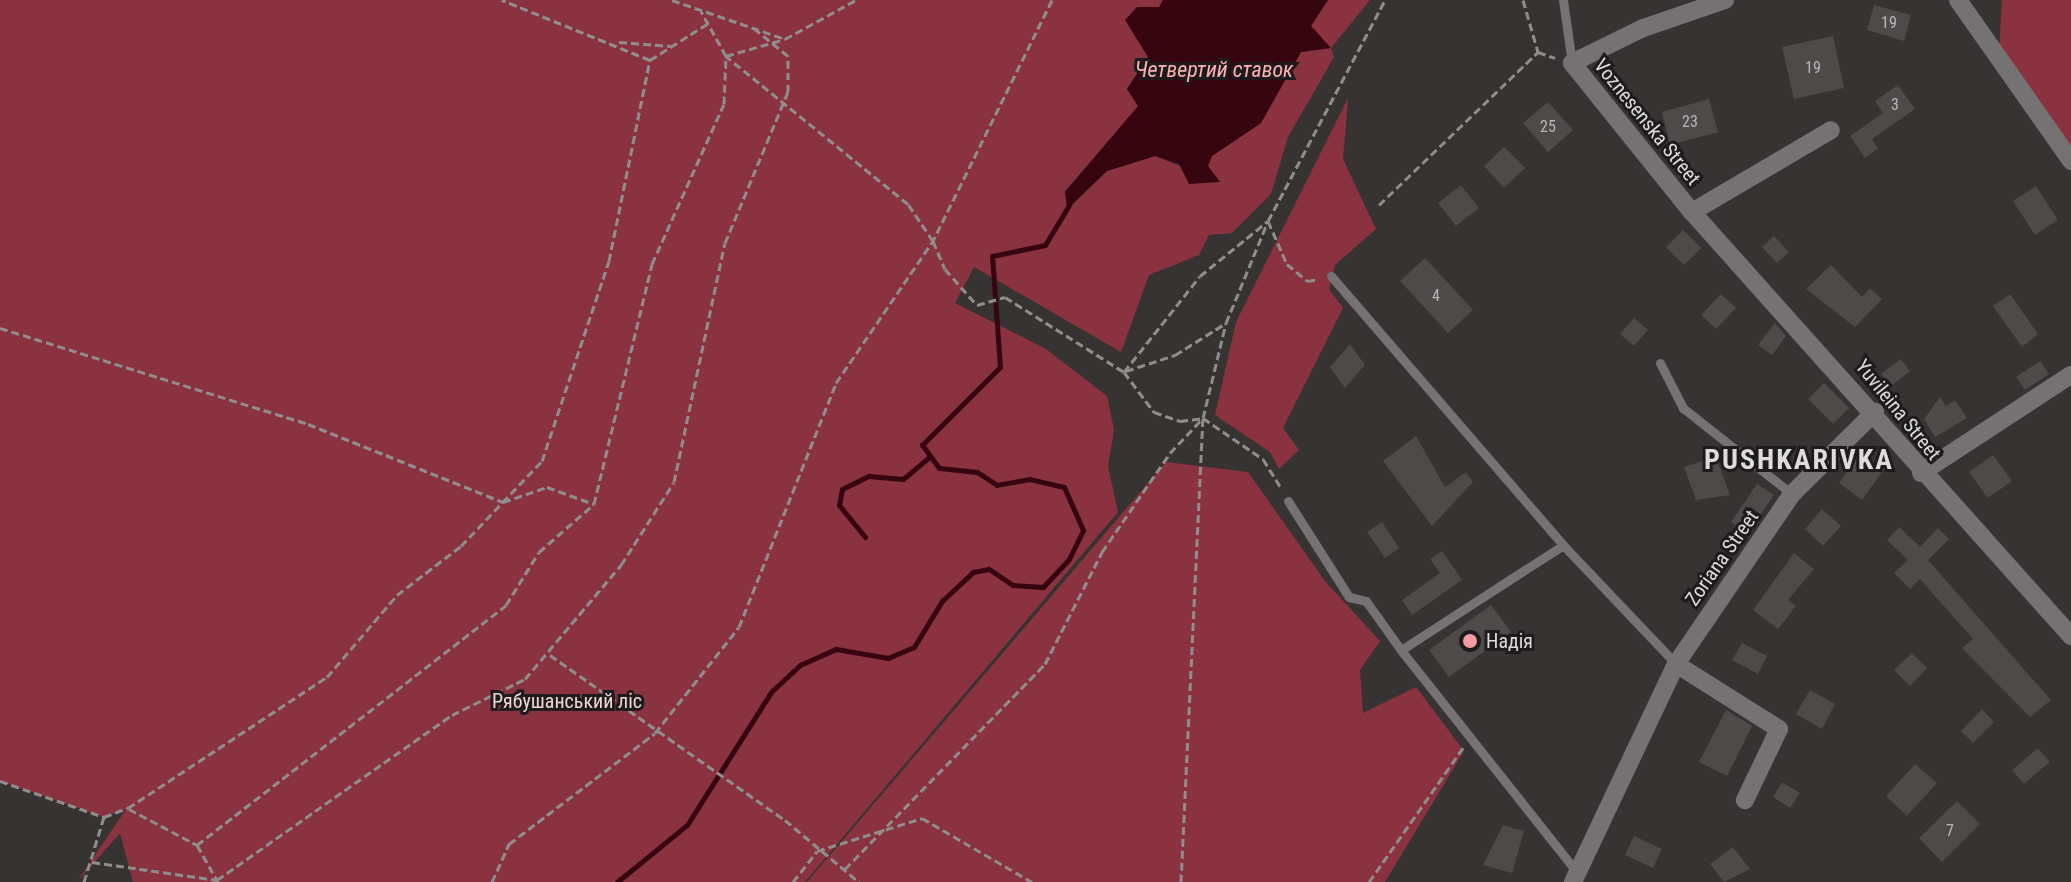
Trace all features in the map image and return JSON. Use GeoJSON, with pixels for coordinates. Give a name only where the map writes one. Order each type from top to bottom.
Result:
{"type":"FeatureCollection","features":[{"type":"Feature","properties":{"kind":"street","name":"Voznesenska Street"},"geometry":{"type":"LineString","coordinates":[[1725,0],[1643,28],[1572,63],[1692,212],[1831,130]]}},
{"type":"Feature","properties":{"kind":"street"},"geometry":{"type":"LineString","coordinates":[[1958,0],[2071,161]]}},
{"type":"Feature","properties":{"kind":"street","name":"Yuvileina Street"},"geometry":{"type":"LineString","coordinates":[[1692,212],[1875,412],[1921,473],[2071,636]]}},
{"type":"Feature","properties":{"kind":"street"},"geometry":{"type":"LineString","coordinates":[[1921,473],[2071,375]]}},
{"type":"Feature","properties":{"kind":"street","name":"Zoriana Street"},"geometry":{"type":"LineString","coordinates":[[1575,877],[1676,664],[1792,494],[1875,412]]}},
{"type":"Feature","properties":{"kind":"street"},"geometry":{"type":"LineString","coordinates":[[1676,664],[1779,729],[1745,800]]}},
{"type":"Feature","properties":{"kind":"lane"},"geometry":{"type":"LineString","coordinates":[[1563,0],[1572,63]]}},
{"type":"Feature","properties":{"kind":"lane"},"geometry":{"type":"LineString","coordinates":[[1331,276],[1563,545],[1676,664]]}},
{"type":"Feature","properties":{"kind":"lane"},"geometry":{"type":"LineString","coordinates":[[1660,363],[1683,408],[1792,494]]}},
{"type":"Feature","properties":{"kind":"lane"},"geometry":{"type":"LineString","coordinates":[[1288,501],[1349,597],[1366,601],[1468,743],[1575,877]]}},
{"type":"Feature","properties":{"kind":"lane"},"geometry":{"type":"LineString","coordinates":[[1401,650],[1563,545]]}},
{"type":"Feature","properties":{"kind":"path"},"geometry":{"type":"LineString","coordinates":[[502,0],[615,42],[650,60]]}},
{"type":"Feature","properties":{"kind":"path"},"geometry":{"type":"LineString","coordinates":[[672,0],[785,39]]}},
{"type":"Feature","properties":{"kind":"path"},"geometry":{"type":"LineString","coordinates":[[726,56],[785,39],[856,0]]}},
{"type":"Feature","properties":{"kind":"path"},"geometry":{"type":"LineString","coordinates":[[492,882],[509,844],[655,733],[739,627],[836,383],[933,241],[1052,0]]}},
{"type":"Feature","properties":{"kind":"path"},"geometry":{"type":"LineString","coordinates":[[1181,882],[1203,418],[1226,323],[1268,221],[1385,0]]}},
{"type":"Feature","properties":{"kind":"path"},"geometry":{"type":"LineString","coordinates":[[1523,0],[1538,52]]}},
{"type":"Feature","properties":{"kind":"path"},"geometry":{"type":"LineString","coordinates":[[701,11],[726,56],[780,106],[908,204],[933,241],[945,269],[977,305],[1005,297],[1124,372],[1154,412],[1180,421],[1203,418],[1263,459],[1288,501]]}},
{"type":"Feature","properties":{"kind":"path"},"geometry":{"type":"LineString","coordinates":[[0,781],[104,817],[128,808],[327,677],[397,595],[461,546],[542,461],[576,368],[633,161],[650,60],[707,24]]}},
{"type":"Feature","properties":{"kind":"path"},"geometry":{"type":"LineString","coordinates":[[92,862],[218,881],[452,715],[525,679],[549,655],[674,482],[725,243],[780,106],[788,56],[755,29]]}},
{"type":"Feature","properties":{"kind":"path"},"geometry":{"type":"LineString","coordinates":[[615,42],[671,46]]}},
{"type":"Feature","properties":{"kind":"path"},"geometry":{"type":"LineString","coordinates":[[1538,52],[1572,63]]}},
{"type":"Feature","properties":{"kind":"path"},"geometry":{"type":"LineString","coordinates":[[1379,205],[1538,52]]}},
{"type":"Feature","properties":{"kind":"path"},"geometry":{"type":"LineString","coordinates":[[197,845],[506,605],[539,552],[594,504],[652,264],[724,104],[726,56]]}},
{"type":"Feature","properties":{"kind":"path"},"geometry":{"type":"LineString","coordinates":[[1124,372],[1200,276],[1268,221]]}},
{"type":"Feature","properties":{"kind":"path"},"geometry":{"type":"LineString","coordinates":[[1268,221],[1287,264],[1307,281],[1331,276]]}},
{"type":"Feature","properties":{"kind":"path"},"geometry":{"type":"LineString","coordinates":[[1124,372],[1175,355],[1226,323]]}},
{"type":"Feature","properties":{"kind":"path"},"geometry":{"type":"LineString","coordinates":[[0,328],[308,424],[503,502],[547,487],[594,504]]}},
{"type":"Feature","properties":{"kind":"path"},"geometry":{"type":"LineString","coordinates":[[845,869],[881,826],[1045,664],[1102,552],[1170,453],[1203,418]]}},
{"type":"Feature","properties":{"kind":"path"},"geometry":{"type":"LineString","coordinates":[[549,655],[723,779],[859,882]]}},
{"type":"Feature","properties":{"kind":"path"},"geometry":{"type":"LineString","coordinates":[[1369,882],[1468,743]]}},
{"type":"Feature","properties":{"kind":"path"},"geometry":{"type":"LineString","coordinates":[[128,808],[197,845],[218,881]]}},
{"type":"Feature","properties":{"kind":"path"},"geometry":{"type":"LineString","coordinates":[[84,882],[104,817]]}},
{"type":"Feature","properties":{"kind":"path"},"geometry":{"type":"LineString","coordinates":[[793,882],[817,851],[881,826],[922,818],[1032,882]]}},
{"type":"Feature","properties":{"kind":"green space","name":"Рябушанський ліс"},"geometry":{"type":"Polygon","coordinates":[[[0,0],[1163,0],[1148,57],[1127,89],[1139,106],[1065,191],[1068,209],[1107,171],[1155,156],[1220,182],[1208,166],[1212,156],[1261,123],[1301,52],[1330,48],[1311,26],[1328,0],[1370,0],[1331,48],[1334,57],[1288,137],[1271,194],[1232,233],[1209,235],[1199,255],[1149,275],[1121,352],[974,267],[955,303],[1046,349],[1107,396],[1114,430],[1108,466],[1118,512],[805,882],[133,882],[120,833],[77,882],[126,809],[104,817],[0,781],[0,0]]]}},
{"type":"Feature","properties":{"kind":"green space"},"geometry":{"type":"Polygon","coordinates":[[[2002,0],[2071,0],[2071,154],[1999,49],[2002,0]]]}},
{"type":"Feature","properties":{"kind":"green space"},"geometry":{"type":"Polygon","coordinates":[[[1348,98],[1343,159],[1376,229],[1335,265],[1329,289],[1343,308],[1283,428],[1299,450],[1279,469],[1270,452],[1215,415],[1236,322],[1348,98]]]}},
{"type":"Feature","properties":{"kind":"green space"},"geometry":{"type":"Polygon","coordinates":[[[1166,462],[1248,472],[1325,581],[1380,641],[1360,670],[1363,713],[1416,687],[1464,751],[1385,882],[807,882],[1166,462]]]}},
{"type":"Feature","properties":{"kind":"water","name":"Четвертий ставок"},"geometry":{"type":"Polygon","coordinates":[[[1163,0],[1328,0],[1311,26],[1331,48],[1301,52],[1261,123],[1212,156],[1208,166],[1220,182],[1189,184],[1179,164],[1155,156],[1107,171],[1067,209],[1065,192],[1138,106],[1127,89],[1148,57],[1125,20],[1137,7],[1159,7],[1163,0]]]}},
{"type":"Feature","properties":{"kind":"building"},"geometry":{"type":"Polygon","coordinates":[[[1874,5],[1911,15],[1904,41],[1867,30],[1874,5]]]}},
{"type":"Feature","properties":{"kind":"building"},"geometry":{"type":"Polygon","coordinates":[[[1833,36],[1844,88],[1794,99],[1782,47],[1833,36]]]}},
{"type":"Feature","properties":{"kind":"building"},"geometry":{"type":"Polygon","coordinates":[[[1898,85],[1915,109],[1872,139],[1878,148],[1865,158],[1850,136],[1883,113],[1875,101],[1898,85]]]}},
{"type":"Feature","properties":{"kind":"building"},"geometry":{"type":"Polygon","coordinates":[[[1709,99],[1718,132],[1670,145],[1662,112],[1709,99]]]}},
{"type":"Feature","properties":{"kind":"building"},"geometry":{"type":"Polygon","coordinates":[[[1548,102],[1573,130],[1548,152],[1523,123],[1548,102]]]}},
{"type":"Feature","properties":{"kind":"building"},"geometry":{"type":"Polygon","coordinates":[[[1504,147],[1525,168],[1504,188],[1484,166],[1504,147]]]}},
{"type":"Feature","properties":{"kind":"building"},"geometry":{"type":"Polygon","coordinates":[[[1461,185],[1479,208],[1456,226],[1438,203],[1461,185]]]}},
{"type":"Feature","properties":{"kind":"building"},"geometry":{"type":"Polygon","coordinates":[[[2036,186],[2058,220],[2035,235],[2013,201],[2036,186]]]}},
{"type":"Feature","properties":{"kind":"building"},"geometry":{"type":"Polygon","coordinates":[[[1683,230],[1701,248],[1684,265],[1666,247],[1683,230]]]}},
{"type":"Feature","properties":{"kind":"building"},"geometry":{"type":"Polygon","coordinates":[[[1774,236],[1789,252],[1777,263],[1762,247],[1774,236]]]}},
{"type":"Feature","properties":{"kind":"building"},"geometry":{"type":"Polygon","coordinates":[[[1425,258],[1473,310],[1448,333],[1400,281],[1425,258]]]}},
{"type":"Feature","properties":{"kind":"building"},"geometry":{"type":"Polygon","coordinates":[[[1831,265],[1862,297],[1870,288],[1882,299],[1855,327],[1806,289],[1831,265]]]}},
{"type":"Feature","properties":{"kind":"building"},"geometry":{"type":"Polygon","coordinates":[[[1721,294],[1736,308],[1716,329],[1701,315],[1721,294]]]}},
{"type":"Feature","properties":{"kind":"building"},"geometry":{"type":"Polygon","coordinates":[[[2010,294],[2038,334],[2022,347],[1993,306],[2010,294]]]}},
{"type":"Feature","properties":{"kind":"building"},"geometry":{"type":"Polygon","coordinates":[[[1634,318],[1648,330],[1634,346],[1620,334],[1634,318]]]}},
{"type":"Feature","properties":{"kind":"building"},"geometry":{"type":"Polygon","coordinates":[[[1775,323],[1786,336],[1772,355],[1758,345],[1775,323]]]}},
{"type":"Feature","properties":{"kind":"building"},"geometry":{"type":"Polygon","coordinates":[[[1350,344],[1365,365],[1345,388],[1330,367],[1350,344]]]}},
{"type":"Feature","properties":{"kind":"building"},"geometry":{"type":"Polygon","coordinates":[[[1901,359],[1910,371],[1891,386],[1881,374],[1901,359]]]}},
{"type":"Feature","properties":{"kind":"building"},"geometry":{"type":"Polygon","coordinates":[[[2040,361],[2049,374],[2025,390],[2016,377],[2040,361]]]}},
{"type":"Feature","properties":{"kind":"building"},"geometry":{"type":"Polygon","coordinates":[[[1824,383],[1849,408],[1833,424],[1808,399],[1824,383]]]}},
{"type":"Feature","properties":{"kind":"building"},"geometry":{"type":"Polygon","coordinates":[[[1940,397],[1946,406],[1955,400],[1967,418],[1935,437],[1924,419],[1940,397]]]}},
{"type":"Feature","properties":{"kind":"building"},"geometry":{"type":"Polygon","coordinates":[[[1416,436],[1445,487],[1466,472],[1473,482],[1432,526],[1383,461],[1416,436]]]}},
{"type":"Feature","properties":{"kind":"building"},"geometry":{"type":"Polygon","coordinates":[[[1859,455],[1882,472],[1862,500],[1839,483],[1859,455]]]}},
{"type":"Feature","properties":{"kind":"building"},"geometry":{"type":"Polygon","coordinates":[[[1993,455],[2012,481],[1988,498],[1969,472],[1993,455]]]}},
{"type":"Feature","properties":{"kind":"building"},"geometry":{"type":"Polygon","coordinates":[[[1716,457],[1730,495],[1696,500],[1684,467],[1716,457]]]}},
{"type":"Feature","properties":{"kind":"building"},"geometry":{"type":"Polygon","coordinates":[[[1757,484],[1774,495],[1747,533],[1731,522],[1757,484]]]}},
{"type":"Feature","properties":{"kind":"building"},"geometry":{"type":"Polygon","coordinates":[[[1822,509],[1841,526],[1823,546],[1805,529],[1822,509]]]}},
{"type":"Feature","properties":{"kind":"building"},"geometry":{"type":"Polygon","coordinates":[[[1382,522],[1399,548],[1385,558],[1367,532],[1382,522]]]}},
{"type":"Feature","properties":{"kind":"building"},"geometry":{"type":"Polygon","coordinates":[[[1899,527],[1920,547],[1938,528],[1949,539],[1928,560],[2051,700],[2030,717],[1962,648],[1973,639],[1920,579],[1910,589],[1894,573],[1908,560],[1887,540],[1899,527]]]}},
{"type":"Feature","properties":{"kind":"building"},"geometry":{"type":"Polygon","coordinates":[[[1442,551],[1462,580],[1412,615],[1402,600],[1440,573],[1430,559],[1442,551]]]}},
{"type":"Feature","properties":{"kind":"building"},"geometry":{"type":"Polygon","coordinates":[[[1794,553],[1814,569],[1788,600],[1796,606],[1778,629],[1753,610],[1794,553]]]}},
{"type":"Feature","properties":{"kind":"building","name":"Надія"},"geometry":{"type":"Polygon","coordinates":[[[1491,605],[1511,632],[1449,677],[1429,650],[1491,605]]]}},
{"type":"Feature","properties":{"kind":"building"},"geometry":{"type":"Polygon","coordinates":[[[1742,643],[1767,656],[1758,674],[1732,660],[1742,643]]]}},
{"type":"Feature","properties":{"kind":"building"},"geometry":{"type":"Polygon","coordinates":[[[1912,653],[1927,668],[1910,686],[1894,670],[1912,653]]]}},
{"type":"Feature","properties":{"kind":"building"},"geometry":{"type":"Polygon","coordinates":[[[1810,690],[1835,704],[1822,729],[1796,714],[1810,690]]]}},
{"type":"Feature","properties":{"kind":"building"},"geometry":{"type":"Polygon","coordinates":[[[1982,709],[1994,722],[1973,743],[1961,731],[1982,709]]]}},
{"type":"Feature","properties":{"kind":"building"},"geometry":{"type":"Polygon","coordinates":[[[1726,710],[1752,726],[1727,776],[1699,762],[1726,710]]]}},
{"type":"Feature","properties":{"kind":"building"},"geometry":{"type":"Polygon","coordinates":[[[2038,748],[2050,762],[2024,784],[2012,770],[2038,748]]]}},
{"type":"Feature","properties":{"kind":"building"},"geometry":{"type":"Polygon","coordinates":[[[1915,764],[1937,783],[1907,816],[1886,796],[1915,764]]]}},
{"type":"Feature","properties":{"kind":"building"},"geometry":{"type":"Polygon","coordinates":[[[1782,782],[1800,793],[1790,808],[1773,797],[1782,782]]]}},
{"type":"Feature","properties":{"kind":"building"},"geometry":{"type":"Polygon","coordinates":[[[1957,801],[1980,824],[1942,862],[1919,838],[1957,801]]]}},
{"type":"Feature","properties":{"kind":"building"},"geometry":{"type":"Polygon","coordinates":[[[1503,825],[1524,831],[1512,873],[1483,865],[1503,825]]]}},
{"type":"Feature","properties":{"kind":"building"},"geometry":{"type":"Polygon","coordinates":[[[1634,836],[1662,849],[1653,868],[1625,855],[1634,836]]]}},
{"type":"Feature","properties":{"kind":"building"},"geometry":{"type":"Polygon","coordinates":[[[1733,847],[1750,869],[1724,882],[1710,864],[1733,847]]]}},
{"type":"Feature","properties":{"kind":"waterway"},"geometry":{"type":"LineString","coordinates":[[617,882],[687,825],[771,692],[800,665],[836,649],[888,658],[914,647],[942,601],[973,572],[989,569],[1013,585],[1043,587],[1069,559],[1083,530],[1064,487],[1030,479],[997,485],[977,472],[939,468],[922,445],[1000,367],[992,256],[1045,245],[1069,205]]}},
{"type":"Feature","properties":{"kind":"waterway"},"geometry":{"type":"LineString","coordinates":[[865,537],[839,505],[842,489],[869,476],[903,479],[929,457]]}},
{"type":"Feature","properties":{"kind":"place","name":"Надія"},"geometry":{"type":"Point","coordinates":[1470,641]}},
{"type":"Feature","properties":{"kind":"district","name":"PUSHKARIVKA"},"geometry":{"type":"Point","coordinates":[1799,460]}}]}
